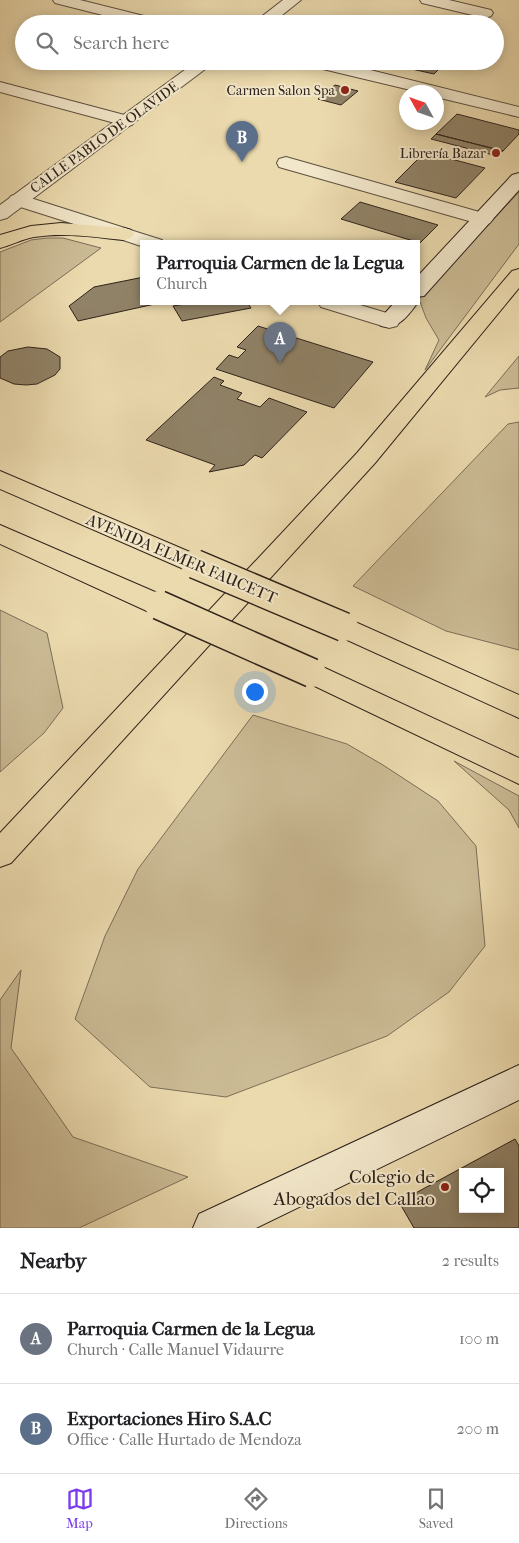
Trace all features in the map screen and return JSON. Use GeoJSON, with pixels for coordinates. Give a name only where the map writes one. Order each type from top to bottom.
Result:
{"type":"FeatureCollection","features":[{"type":"Feature","properties":{"kind":"main road"},"geometry":{"type":"LineString","coordinates":[[0,242],[12,236],[38,229],[65,228],[124,234]]}},
{"type":"Feature","properties":{"kind":"main road"},"geometry":{"type":"LineString","coordinates":[[0,854],[366,458],[519,275]]}},
{"type":"Feature","properties":{"kind":"main road","name":"AVENIDA ELMER FAUCETT"},"geometry":{"type":"LineString","coordinates":[[0,479],[344,627],[519,707]]}},
{"type":"Feature","properties":{"kind":"main road"},"geometry":{"type":"LineString","coordinates":[[0,534],[312,673],[519,772]]}},
{"type":"Feature","properties":{"kind":"street"},"geometry":{"type":"LineString","coordinates":[[61,0],[122,15]]}},
{"type":"Feature","properties":{"kind":"street"},"geometry":{"type":"LineString","coordinates":[[272,15],[293,0]]}},
{"type":"Feature","properties":{"kind":"street"},"geometry":{"type":"LineString","coordinates":[[428,0],[485,13]]}},
{"type":"Feature","properties":{"kind":"street","name":"CALLE PABLO DE OLAVIDE"},"geometry":{"type":"LineString","coordinates":[[0,214],[196,70]]}},
{"type":"Feature","properties":{"kind":"street"},"geometry":{"type":"LineString","coordinates":[[349,70],[519,112]]}},
{"type":"Feature","properties":{"kind":"street"},"geometry":{"type":"LineString","coordinates":[[0,87],[126,121]]}},
{"type":"Feature","properties":{"kind":"street"},"geometry":{"type":"LineString","coordinates":[[286,163],[482,219]]}},
{"type":"Feature","properties":{"kind":"street"},"geometry":{"type":"LineString","coordinates":[[420,287],[519,179]]}},
{"type":"Feature","properties":{"kind":"street"},"geometry":{"type":"LineString","coordinates":[[18,200],[143,240]]}},
{"type":"Feature","properties":{"kind":"street"},"geometry":{"type":"LineString","coordinates":[[338,305],[389,321],[404,305]]}},
{"type":"Feature","properties":{"kind":"street"},"geometry":{"type":"LineString","coordinates":[[213,1228],[519,1082]]}},
{"type":"Feature","properties":{"kind":"shaded area"},"geometry":{"type":"Polygon","coordinates":[[[519,192],[519,244],[425,370],[439,340],[426,318],[420,298],[519,192]]]}},
{"type":"Feature","properties":{"kind":"shaded area"},"geometry":{"type":"Polygon","coordinates":[[[63,238],[101,248],[0,322],[0,252],[31,240],[63,238]]]}},
{"type":"Feature","properties":{"kind":"shaded area"},"geometry":{"type":"Polygon","coordinates":[[[519,356],[519,388],[500,390],[485,397],[519,356]]]}},
{"type":"Feature","properties":{"kind":"shaded area"},"geometry":{"type":"Polygon","coordinates":[[[519,422],[519,650],[446,631],[353,586],[508,424],[519,422]]]}},
{"type":"Feature","properties":{"kind":"shaded area"},"geometry":{"type":"Polygon","coordinates":[[[0,610],[47,633],[63,708],[44,733],[0,772],[0,610]]]}},
{"type":"Feature","properties":{"kind":"shaded area"},"geometry":{"type":"Polygon","coordinates":[[[253,715],[347,744],[438,801],[476,846],[485,946],[449,992],[387,1036],[226,1097],[150,1087],[75,1019],[105,936],[138,869],[253,715]]]}},
{"type":"Feature","properties":{"kind":"shaded area"},"geometry":{"type":"Polygon","coordinates":[[[454,761],[519,796],[519,828],[509,810],[454,761]]]}},
{"type":"Feature","properties":{"kind":"shaded area"},"geometry":{"type":"Polygon","coordinates":[[[21,970],[11,1048],[73,1137],[188,1177],[79,1228],[0,1228],[0,1000],[21,970]]]}},
{"type":"Feature","properties":{"kind":"building"},"geometry":{"type":"Polygon","coordinates":[[[416,70],[438,70],[434,74],[416,70]]]}},
{"type":"Feature","properties":{"kind":"building"},"geometry":{"type":"Polygon","coordinates":[[[335,85],[358,91],[341,105],[318,99],[335,85]]]}},
{"type":"Feature","properties":{"kind":"building"},"geometry":{"type":"Polygon","coordinates":[[[457,114],[519,130],[519,134],[503,151],[436,134],[440,130],[444,130],[444,126],[457,114]]]}},
{"type":"Feature","properties":{"kind":"building"},"geometry":{"type":"Polygon","coordinates":[[[436,134],[503,151],[497,156],[431,139],[436,134]]]}},
{"type":"Feature","properties":{"kind":"building"},"geometry":{"type":"Polygon","coordinates":[[[425,152],[485,168],[456,198],[395,182],[425,152]]]}},
{"type":"Feature","properties":{"kind":"building"},"geometry":{"type":"Polygon","coordinates":[[[360,202],[438,225],[420,243],[420,240],[410,240],[341,219],[360,202]]]}},
{"type":"Feature","properties":{"kind":"building"},"geometry":{"type":"Polygon","coordinates":[[[140,278],[140,305],[150,305],[78,321],[69,306],[94,287],[140,278]]]}},
{"type":"Feature","properties":{"kind":"building"},"geometry":{"type":"Polygon","coordinates":[[[249,305],[251,308],[182,321],[173,306],[249,305]]]}},
{"type":"Feature","properties":{"kind":"building"},"geometry":{"type":"Polygon","coordinates":[[[258,326],[373,362],[334,408],[216,369],[229,355],[238,358],[246,350],[237,347],[258,326]]]}},
{"type":"Feature","properties":{"kind":"building"},"geometry":{"type":"Polygon","coordinates":[[[28,347],[47,349],[60,357],[60,369],[55,375],[37,384],[14,384],[0,378],[0,357],[8,351],[28,347]]]}},
{"type":"Feature","properties":{"kind":"building"},"geometry":{"type":"Polygon","coordinates":[[[214,377],[224,381],[220,385],[242,393],[237,399],[260,407],[269,398],[307,412],[262,458],[255,455],[244,465],[209,472],[215,465],[146,440],[214,377]]]}},
{"type":"Feature","properties":{"kind":"building","name":"Colegio de Abogados del Callao"},"geometry":{"type":"Polygon","coordinates":[[[515,1139],[519,1146],[519,1228],[414,1228],[399,1202],[459,1169],[459,1213],[504,1213],[504,1168],[462,1168],[515,1139]]]}},
{"type":"Feature","properties":{"kind":"place","name":"Carmen Salon Spa"},"geometry":{"type":"Point","coordinates":[345,90]}},
{"type":"Feature","properties":{"kind":"place","name":"Librería Bazar"},"geometry":{"type":"Point","coordinates":[496,153]}},
{"type":"Feature","properties":{"kind":"place","name":"Exportaciones Hiro S.A.C"},"geometry":{"type":"Point","coordinates":[242,162]}},
{"type":"Feature","properties":{"kind":"place","name":"Parroquia Carmen de la Legua"},"geometry":{"type":"Point","coordinates":[280,363]}},
{"type":"Feature","properties":{"kind":"place","name":"Colegio de Abogados del Callao"},"geometry":{"type":"Point","coordinates":[445,1187]}}]}
